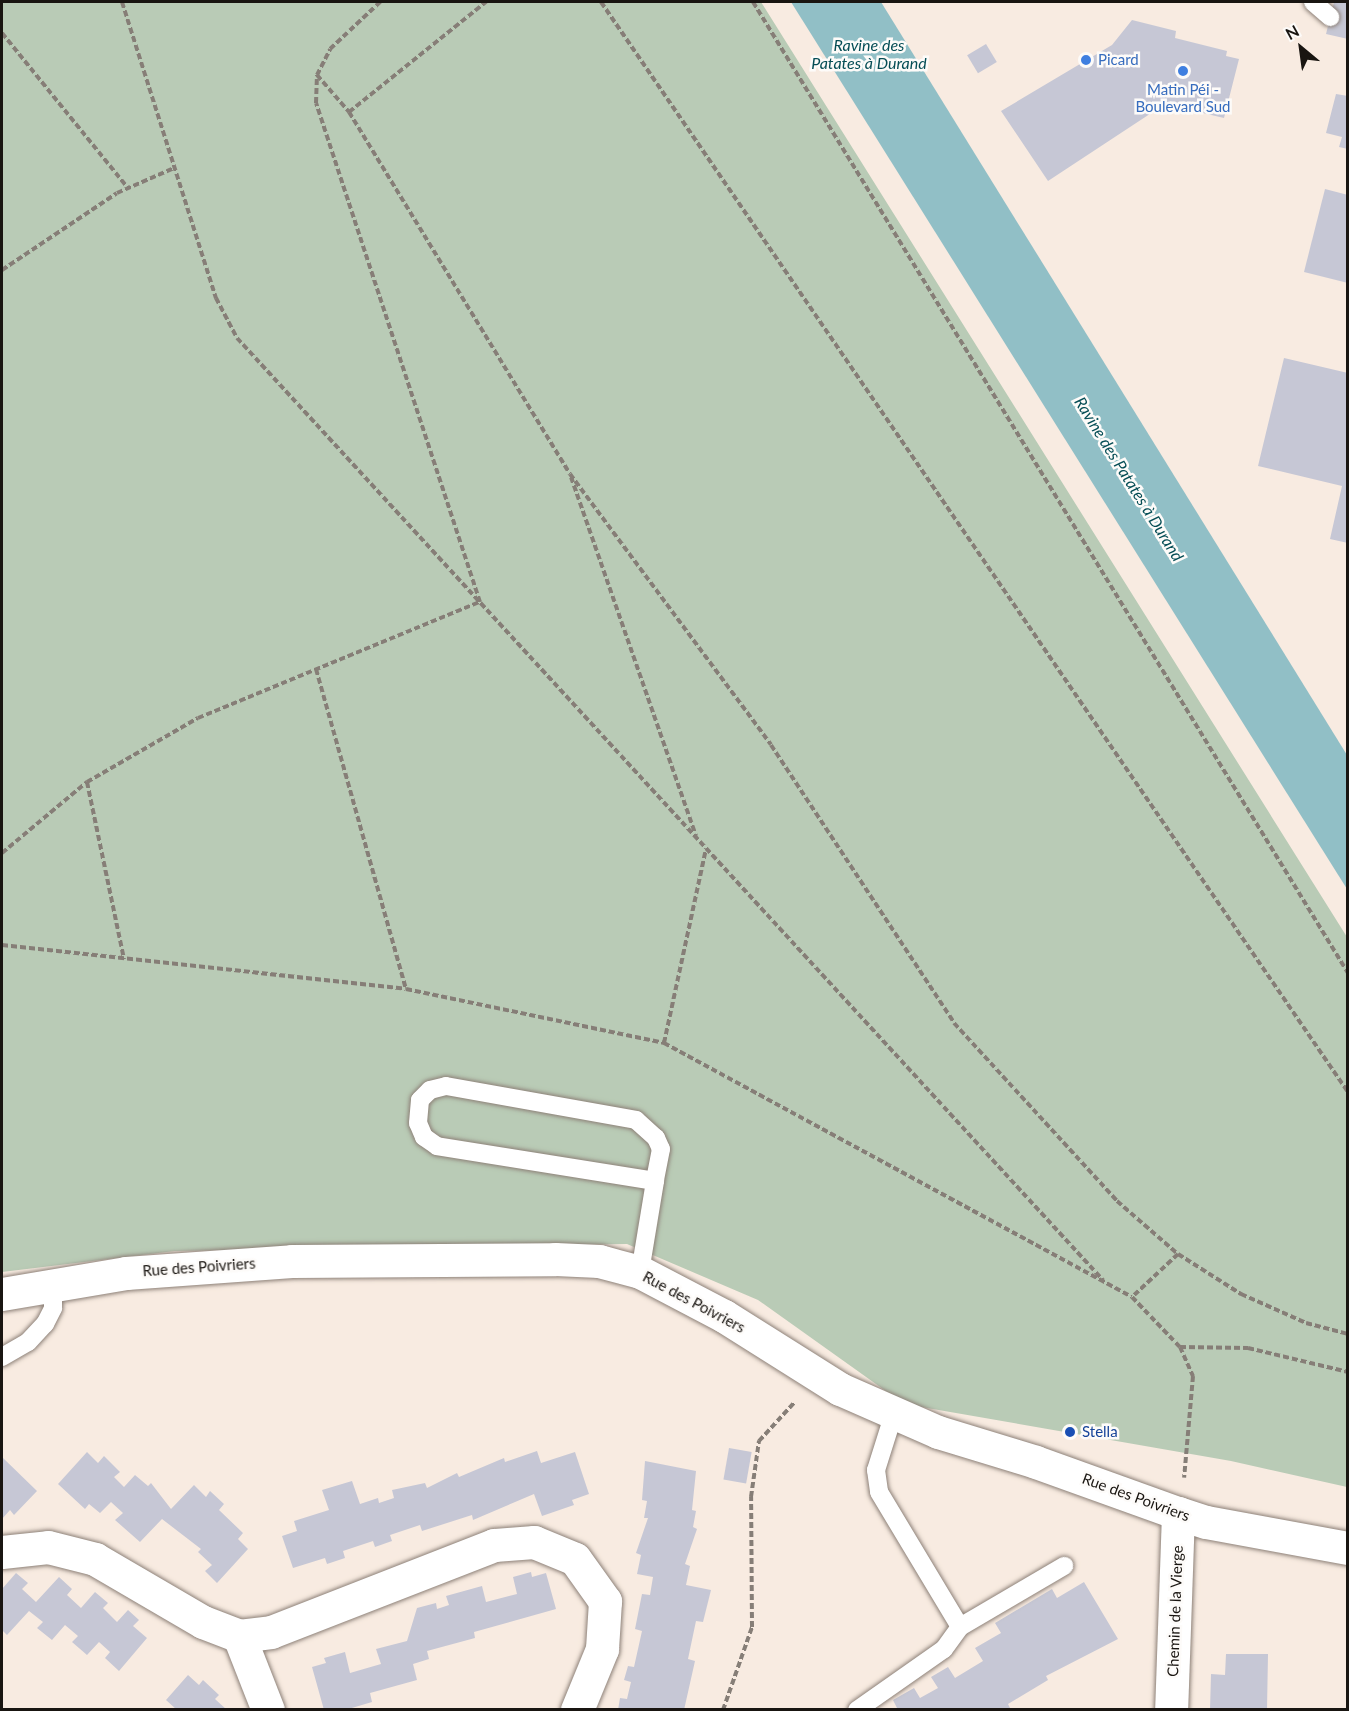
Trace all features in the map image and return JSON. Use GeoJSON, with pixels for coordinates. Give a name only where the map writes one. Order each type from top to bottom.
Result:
{"type":"FeatureCollection","features":[{"type":"Feature","properties":{"kind":"street","name":"Rue des Poivriers"},"geometry":{"type":"LineString","coordinates":[[2,1294],[126,1272],[292,1262],[555,1259],[599,1261],[640,1272],[724,1316],[819,1376],[938,1432],[1036,1462],[1206,1522],[1347,1548]]}},
{"type":"Feature","properties":{"kind":"street","name":"Chemin de la Vierge"},"geometry":{"type":"LineString","coordinates":[[1172,1710],[1178,1513]]}},
{"type":"Feature","properties":{"kind":"street"},"geometry":{"type":"LineString","coordinates":[[2,1552],[48,1546],[95,1558],[203,1622],[239,1636],[271,1632],[494,1545],[534,1542],[575,1559],[605,1601],[602,1649],[577,1710]]}},
{"type":"Feature","properties":{"kind":"street"},"geometry":{"type":"LineString","coordinates":[[239,1636],[268,1710]]}},
{"type":"Feature","properties":{"kind":"lane"},"geometry":{"type":"LineString","coordinates":[[1313,2],[1330,17]]}},
{"type":"Feature","properties":{"kind":"lane"},"geometry":{"type":"LineString","coordinates":[[640,1272],[661,1149],[656,1138],[636,1120],[446,1086],[430,1090],[420,1100],[418,1123],[424,1137],[437,1146],[655,1181]]}},
{"type":"Feature","properties":{"kind":"lane"},"geometry":{"type":"LineString","coordinates":[[2,1357],[28,1342],[45,1324],[53,1308],[53,1286]]}},
{"type":"Feature","properties":{"kind":"lane"},"geometry":{"type":"LineString","coordinates":[[894,1413],[876,1470],[879,1492],[960,1627]]}},
{"type":"Feature","properties":{"kind":"lane"},"geometry":{"type":"LineString","coordinates":[[857,1710],[944,1649],[960,1627],[1064,1566]]}},
{"type":"Feature","properties":{"kind":"path"},"geometry":{"type":"LineString","coordinates":[[122,2],[216,298],[237,338],[1103,1280]]}},
{"type":"Feature","properties":{"kind":"path"},"geometry":{"type":"LineString","coordinates":[[380,2],[330,49],[317,75],[316,103],[480,602]]}},
{"type":"Feature","properties":{"kind":"path"},"geometry":{"type":"LineString","coordinates":[[349,112],[486,2]]}},
{"type":"Feature","properties":{"kind":"path"},"geometry":{"type":"LineString","coordinates":[[601,2],[1347,1092]]}},
{"type":"Feature","properties":{"kind":"path"},"geometry":{"type":"LineString","coordinates":[[753,2],[1347,973]]}},
{"type":"Feature","properties":{"kind":"path"},"geometry":{"type":"LineString","coordinates":[[2,33],[128,188]]}},
{"type":"Feature","properties":{"kind":"path"},"geometry":{"type":"LineString","coordinates":[[317,75],[349,112],[570,474],[771,746],[954,1023],[1117,1201],[1178,1254],[1242,1294],[1306,1323],[1347,1334]]}},
{"type":"Feature","properties":{"kind":"path"},"geometry":{"type":"LineString","coordinates":[[2,270],[81,214],[128,188],[174,168]]}},
{"type":"Feature","properties":{"kind":"path"},"geometry":{"type":"LineString","coordinates":[[570,474],[697,839]]}},
{"type":"Feature","properties":{"kind":"path"},"geometry":{"type":"LineString","coordinates":[[2,853],[87,782],[198,718],[480,602]]}},
{"type":"Feature","properties":{"kind":"path"},"geometry":{"type":"LineString","coordinates":[[316,669],[406,989]]}},
{"type":"Feature","properties":{"kind":"path"},"geometry":{"type":"LineString","coordinates":[[87,782],[124,958]]}},
{"type":"Feature","properties":{"kind":"path"},"geometry":{"type":"LineString","coordinates":[[664,1043],[706,848]]}},
{"type":"Feature","properties":{"kind":"path"},"geometry":{"type":"LineString","coordinates":[[1132,1297],[1178,1254]]}},
{"type":"Feature","properties":{"kind":"path"},"geometry":{"type":"LineString","coordinates":[[1180,1347],[1248,1347],[1347,1372]]}},
{"type":"Feature","properties":{"kind":"path"},"geometry":{"type":"LineString","coordinates":[[723,1710],[752,1627],[751,1497],[759,1441],[819,1376]]}},
{"type":"Feature","properties":{"kind":"green space"},"geometry":{"type":"Polygon","coordinates":[[[2,2],[761,2],[1347,937],[1347,1487],[1231,1461],[904,1404],[758,1300],[627,1244],[175,1251],[2,1272],[2,2]]]}},
{"type":"Feature","properties":{"kind":"water","name":"Ravine des Patates à Durand"},"geometry":{"type":"Polygon","coordinates":[[[791,2],[881,2],[1347,755],[1347,889],[791,2]]]}},
{"type":"Feature","properties":{"kind":"building"},"geometry":{"type":"Polygon","coordinates":[[[1334,2],[1348,2],[1348,39],[1326,34],[1334,2]]]}},
{"type":"Feature","properties":{"kind":"building"},"geometry":{"type":"Polygon","coordinates":[[[1132,20],[1176,31],[1175,38],[1227,51],[1226,56],[1239,59],[1224,118],[1165,104],[1048,181],[1001,111],[1112,45],[1132,20]]]}},
{"type":"Feature","properties":{"kind":"building"},"geometry":{"type":"Polygon","coordinates":[[[986,44],[997,62],[978,73],[967,55],[986,44]]]}},
{"type":"Feature","properties":{"kind":"building"},"geometry":{"type":"Polygon","coordinates":[[[1336,94],[1348,96],[1348,149],[1339,147],[1342,137],[1326,133],[1336,94]]]}},
{"type":"Feature","properties":{"kind":"building"},"geometry":{"type":"Polygon","coordinates":[[[1325,189],[1348,195],[1348,283],[1304,272],[1325,189]]]}},
{"type":"Feature","properties":{"kind":"building"},"geometry":{"type":"Polygon","coordinates":[[[1284,358],[1348,373],[1348,543],[1330,539],[1342,486],[1258,466],[1284,358]]]}},
{"type":"Feature","properties":{"kind":"building"},"geometry":{"type":"Polygon","coordinates":[[[729,1448],[752,1452],[746,1484],[723,1480],[729,1448]]]}},
{"type":"Feature","properties":{"kind":"building"},"geometry":{"type":"Polygon","coordinates":[[[537,1451],[541,1463],[575,1452],[589,1494],[572,1500],[574,1505],[542,1516],[534,1494],[473,1520],[472,1515],[422,1531],[420,1525],[390,1535],[392,1541],[375,1547],[373,1541],[343,1551],[345,1558],[327,1564],[325,1558],[293,1568],[282,1536],[297,1531],[294,1521],[329,1510],[322,1490],[352,1481],[360,1504],[378,1498],[379,1503],[394,1498],[392,1490],[425,1483],[427,1488],[457,1473],[459,1477],[504,1458],[505,1462],[537,1451]]]}},
{"type":"Feature","properties":{"kind":"building"},"geometry":{"type":"Polygon","coordinates":[[[87,1452],[98,1463],[104,1456],[120,1472],[114,1477],[124,1487],[135,1475],[148,1486],[151,1483],[171,1509],[194,1485],[206,1497],[210,1491],[224,1504],[219,1510],[243,1533],[238,1539],[248,1549],[217,1583],[205,1571],[212,1565],[198,1552],[201,1549],[162,1519],[140,1542],[115,1520],[123,1513],[111,1502],[100,1513],[89,1504],[85,1509],[58,1484],[87,1452]]]}},
{"type":"Feature","properties":{"kind":"building"},"geometry":{"type":"Polygon","coordinates":[[[2,1457],[37,1491],[14,1515],[10,1510],[2,1519],[2,1457]]]}},
{"type":"Feature","properties":{"kind":"building"},"geometry":{"type":"Polygon","coordinates":[[[645,1461],[696,1471],[692,1510],[696,1511],[693,1527],[697,1529],[685,1564],[690,1566],[686,1585],[711,1590],[703,1622],[696,1621],[688,1659],[695,1661],[684,1710],[618,1710],[620,1698],[627,1699],[631,1682],[624,1680],[628,1666],[634,1667],[642,1631],[635,1629],[642,1594],[650,1595],[653,1577],[637,1574],[641,1555],[636,1553],[648,1518],[644,1518],[647,1501],[642,1500],[645,1461]]]}},
{"type":"Feature","properties":{"kind":"building"},"geometry":{"type":"Polygon","coordinates":[[[531,1572],[532,1577],[546,1573],[556,1609],[474,1632],[475,1638],[427,1651],[429,1659],[413,1664],[417,1680],[370,1693],[372,1702],[345,1710],[324,1710],[312,1667],[326,1663],[324,1658],[345,1652],[350,1673],[381,1664],[376,1649],[407,1641],[417,1608],[436,1603],[437,1609],[449,1605],[446,1596],[482,1586],[486,1602],[517,1594],[513,1577],[531,1572]]]}},
{"type":"Feature","properties":{"kind":"building"},"geometry":{"type":"Polygon","coordinates":[[[16,1573],[28,1583],[22,1589],[36,1602],[59,1577],[72,1589],[67,1595],[81,1608],[95,1592],[108,1603],[103,1608],[117,1622],[128,1610],[139,1620],[133,1626],[147,1638],[119,1671],[105,1658],[110,1652],[99,1642],[87,1655],[72,1642],[78,1636],[65,1625],[52,1640],[37,1628],[43,1622],[29,1611],[7,1635],[2,1630],[2,1589],[16,1573]]]}},
{"type":"Feature","properties":{"kind":"building"},"geometry":{"type":"Polygon","coordinates":[[[1084,1582],[1118,1639],[1046,1676],[1048,1680],[1008,1704],[1011,1710],[898,1710],[893,1700],[914,1688],[920,1698],[938,1688],[931,1677],[948,1667],[955,1678],[983,1661],[975,1648],[1001,1633],[995,1623],[1052,1589],[1057,1598],[1084,1582]]]}},
{"type":"Feature","properties":{"kind":"building"},"geometry":{"type":"Polygon","coordinates":[[[1226,1654],[1268,1654],[1267,1710],[1210,1710],[1211,1674],[1225,1675],[1226,1654]]]}},
{"type":"Feature","properties":{"kind":"building"},"geometry":{"type":"Polygon","coordinates":[[[188,1675],[199,1685],[203,1680],[219,1695],[215,1699],[227,1710],[177,1710],[166,1700],[188,1675]]]}},
{"type":"Feature","properties":{"kind":"place","name":"Picard"},"geometry":{"type":"Point","coordinates":[1086,60]}},
{"type":"Feature","properties":{"kind":"place","name":"Matin Péi - Boulevard Sud"},"geometry":{"type":"Point","coordinates":[1183,71]}},
{"type":"Feature","properties":{"kind":"place","name":"Stella"},"geometry":{"type":"Point","coordinates":[1070,1432]}}]}
